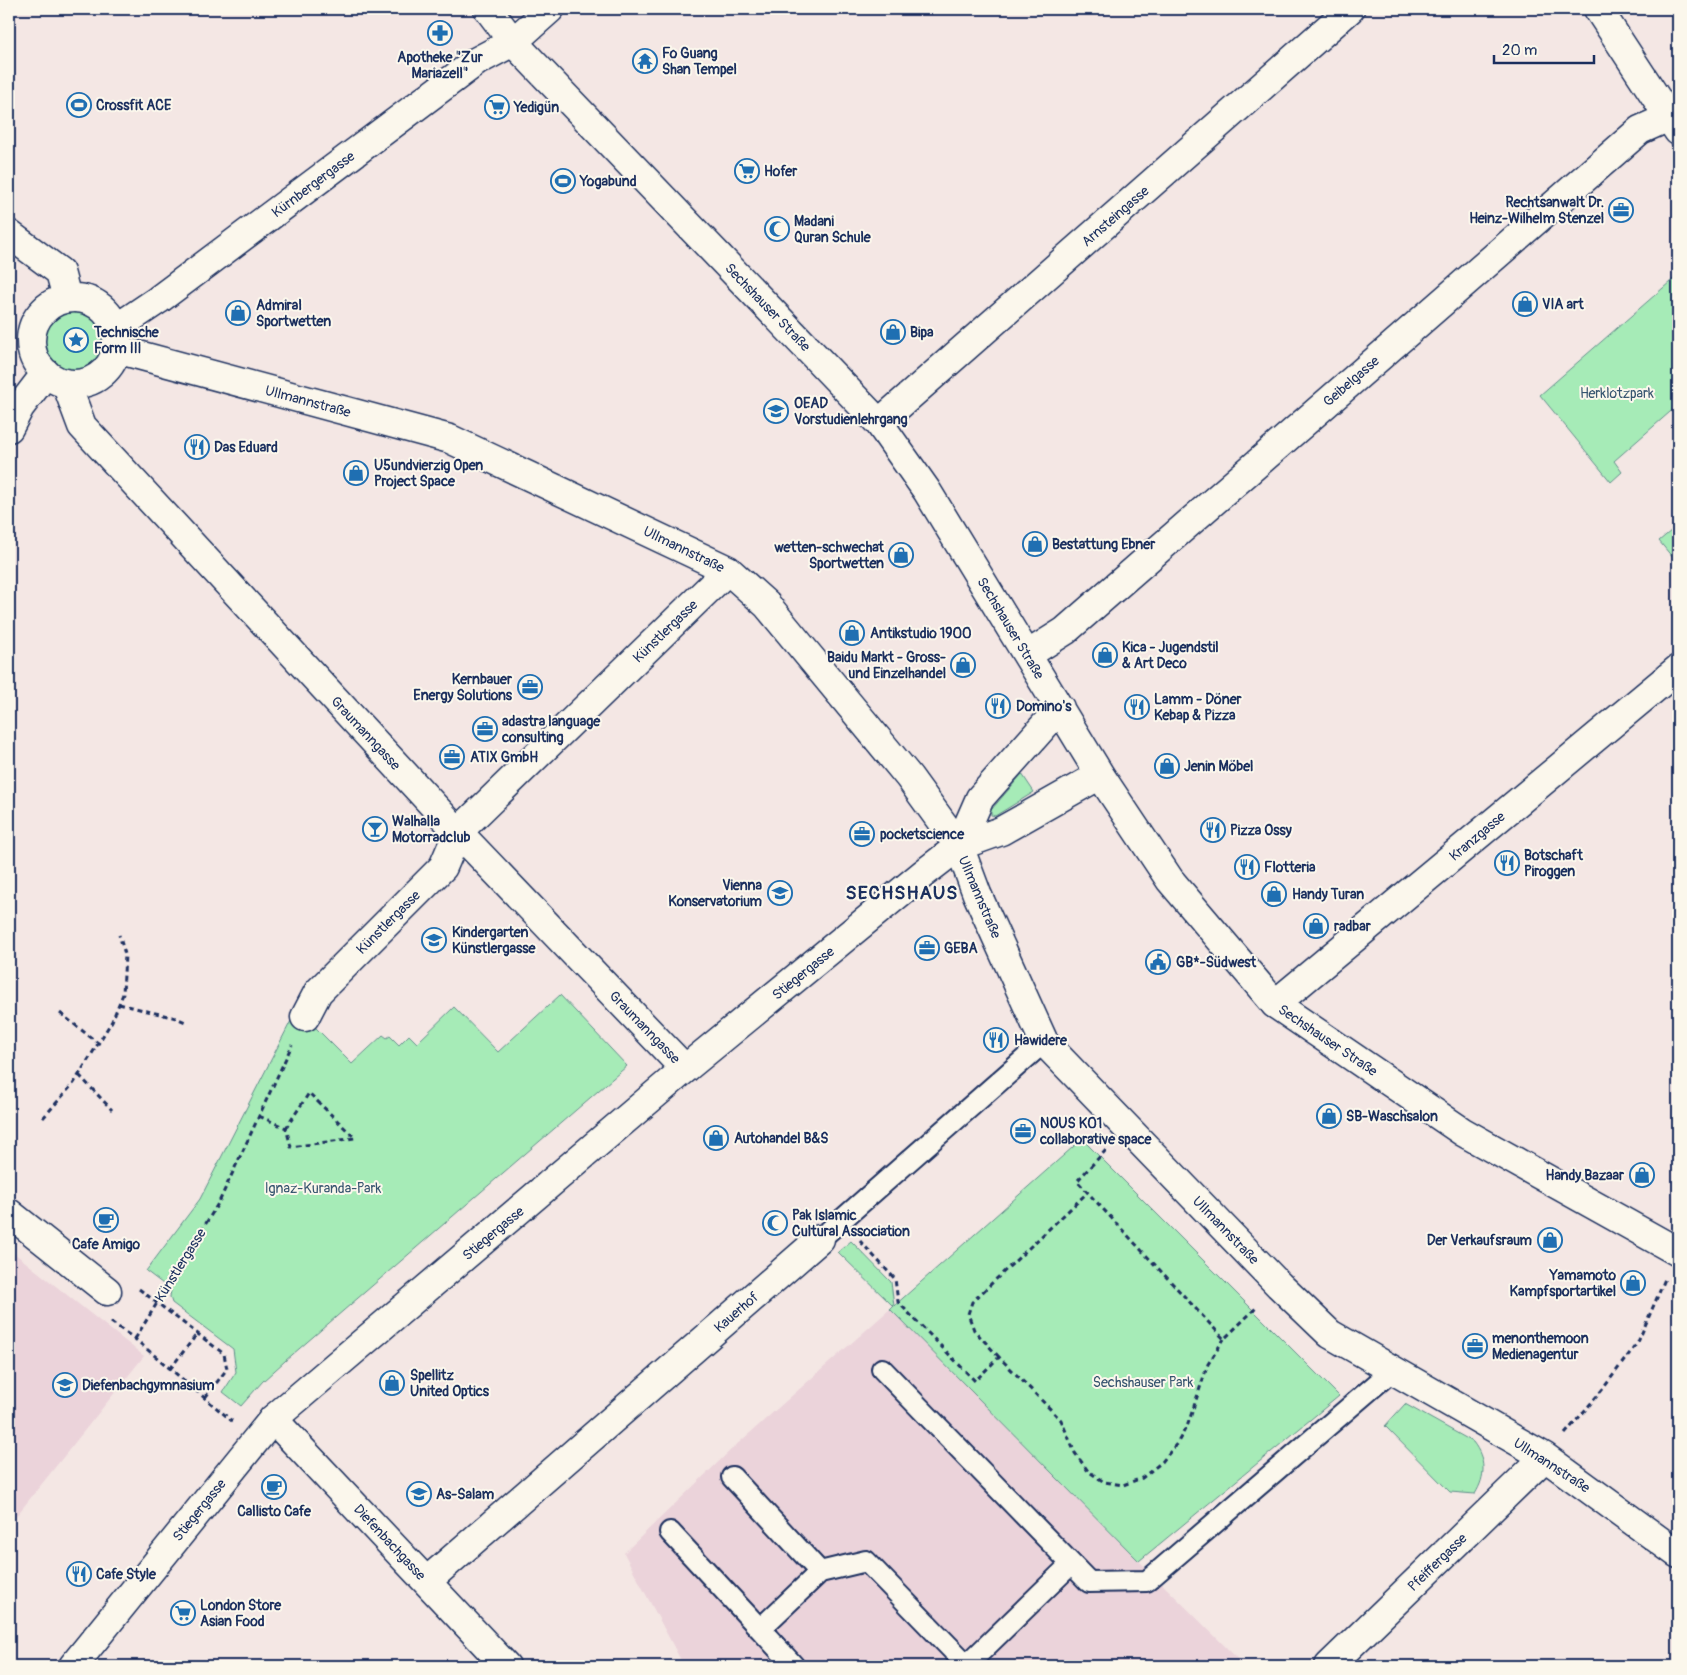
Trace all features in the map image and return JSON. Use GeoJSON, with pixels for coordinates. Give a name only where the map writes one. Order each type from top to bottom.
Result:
{"type":"FeatureCollection","features":[{"type":"Feature","properties":{"kind":"street","name":"Sechshauser Straße"},"geometry":{"type":"LineString","coordinates":[[488,9],[513,42],[880,422],[927,491],[1100,775],[1170,880],[1275,1004],[1463,1132],[1678,1251]]}},
{"type":"Feature","properties":{"kind":"street","name":"Kürnbergergasse"},"geometry":{"type":"LineString","coordinates":[[116,339],[158,300],[477,61],[513,42],[550,9]]}},
{"type":"Feature","properties":{"kind":"street","name":"Arnsteingasse"},"geometry":{"type":"LineString","coordinates":[[880,422],[1350,9]]}},
{"type":"Feature","properties":{"kind":"street"},"geometry":{"type":"LineString","coordinates":[[1598,9],[1675,120]]}},
{"type":"Feature","properties":{"kind":"street","name":"Geibelgasse"},"geometry":{"type":"LineString","coordinates":[[1027,655],[1065,631],[1640,130],[1675,120]]}},
{"type":"Feature","properties":{"kind":"street"},"geometry":{"type":"LineString","coordinates":[[9,234],[60,272],[67,298]]}},
{"type":"Feature","properties":{"kind":"street"},"geometry":{"type":"LineString","coordinates":[[67,298],[79,298],[92,302],[102,308],[110,318],[116,339],[111,362],[103,373],[92,380],[79,384],[56,378],[20,342],[32,334],[36,321],[44,310],[54,302],[67,298]]}},
{"type":"Feature","properties":{"kind":"street","name":"Ullmannstraße"},"geometry":{"type":"LineString","coordinates":[[116,339],[450,439],[728,570],[767,605],[909,776],[959,846],[977,894],[1044,1042],[1278,1285],[1330,1334],[1545,1458],[1678,1554]]}},
{"type":"Feature","properties":{"kind":"street"},"geometry":{"type":"LineString","coordinates":[[9,428],[20,407],[56,378]]}},
{"type":"Feature","properties":{"kind":"street","name":"Graumanngasse"},"geometry":{"type":"LineString","coordinates":[[56,378],[82,426],[458,832],[685,1069]]}},
{"type":"Feature","properties":{"kind":"street","name":"Künstlergasse"},"geometry":{"type":"LineString","coordinates":[[306,1017],[318,992],[443,867],[458,832],[728,570]]}},
{"type":"Feature","properties":{"kind":"street","name":"Kranzgasse"},"geometry":{"type":"LineString","coordinates":[[1275,1004],[1678,669]]}},
{"type":"Feature","properties":{"kind":"street","name":"Stiegergasse"},"geometry":{"type":"LineString","coordinates":[[959,846],[980,798],[1060,708]]}},
{"type":"Feature","properties":{"kind":"street","name":"Stiegergasse"},"geometry":{"type":"LineString","coordinates":[[73,1666],[273,1419],[685,1069],[924,873],[959,846],[1001,831],[1100,775]]}},
{"type":"Feature","properties":{"kind":"street"},"geometry":{"type":"LineString","coordinates":[[9,1213],[107,1291]]}},
{"type":"Feature","properties":{"kind":"street","name":"Kauerhof"},"geometry":{"type":"LineString","coordinates":[[427,1580],[820,1238]]}},
{"type":"Feature","properties":{"kind":"street","name":"Diefenbachgasse"},"geometry":{"type":"LineString","coordinates":[[273,1419],[427,1580],[506,1666]]}},
{"type":"Feature","properties":{"kind":"street","name":"Pfeiffergasse"},"geometry":{"type":"LineString","coordinates":[[1330,1666],[1545,1458]]}},
{"type":"Feature","properties":{"kind":"lane","name":"Kauerhof"},"geometry":{"type":"LineString","coordinates":[[820,1238],[1044,1042]]}},
{"type":"Feature","properties":{"kind":"lane"},"geometry":{"type":"LineString","coordinates":[[882,1369],[1089,1582],[1147,1580],[1393,1370]]}},
{"type":"Feature","properties":{"kind":"lane"},"geometry":{"type":"LineString","coordinates":[[732,1477],[820,1572]]}},
{"type":"Feature","properties":{"kind":"lane"},"geometry":{"type":"LineString","coordinates":[[670,1532],[794,1666]]}},
{"type":"Feature","properties":{"kind":"lane"},"geometry":{"type":"LineString","coordinates":[[760,1629],[820,1572],[866,1561],[967,1665],[1071,1564]]}},
{"type":"Feature","properties":{"kind":"path"},"geometry":{"type":"LineString","coordinates":[[43,1118],[79,1075],[112,1021],[123,994],[125,954],[119,936]]}},
{"type":"Feature","properties":{"kind":"path"},"geometry":{"type":"LineString","coordinates":[[119,1004],[176,1018],[188,1023]]}},
{"type":"Feature","properties":{"kind":"path"},"geometry":{"type":"LineString","coordinates":[[60,1013],[98,1043]]}},
{"type":"Feature","properties":{"kind":"path","name":"Künstlergasse"},"geometry":{"type":"LineString","coordinates":[[135,1339],[219,1202],[306,1017]]}},
{"type":"Feature","properties":{"kind":"path"},"geometry":{"type":"LineString","coordinates":[[79,1075],[112,1110]]}},
{"type":"Feature","properties":{"kind":"path"},"geometry":{"type":"LineString","coordinates":[[309,1093],[355,1138],[290,1147],[286,1128],[309,1093]]}},
{"type":"Feature","properties":{"kind":"path"},"geometry":{"type":"LineString","coordinates":[[259,1116],[286,1128]]}},
{"type":"Feature","properties":{"kind":"path"},"geometry":{"type":"LineString","coordinates":[[1127,1128],[1077,1181],[1224,1339]]}},
{"type":"Feature","properties":{"kind":"path"},"geometry":{"type":"LineString","coordinates":[[1087,1193],[972,1302],[968,1314],[974,1330],[1061,1420],[1076,1453],[1088,1471],[1104,1482],[1123,1485],[1142,1478],[1162,1462],[1178,1442],[1188,1424],[1208,1364],[1224,1339],[1278,1285]]}},
{"type":"Feature","properties":{"kind":"path"},"geometry":{"type":"LineString","coordinates":[[840,1221],[895,1279],[898,1302],[975,1381],[999,1357]]}},
{"type":"Feature","properties":{"kind":"path"},"geometry":{"type":"LineString","coordinates":[[1545,1458],[1602,1390],[1638,1342],[1678,1251]]}},
{"type":"Feature","properties":{"kind":"path"},"geometry":{"type":"LineString","coordinates":[[107,1291],[103,1316],[135,1339],[232,1421],[247,1450]]}},
{"type":"Feature","properties":{"kind":"path"},"geometry":{"type":"LineString","coordinates":[[156,1303],[224,1354],[227,1368],[204,1399]]}},
{"type":"Feature","properties":{"kind":"path"},"geometry":{"type":"LineString","coordinates":[[170,1370],[197,1334]]}},
{"type":"Feature","properties":{"kind":"shaded area","name":"Diefenbachgymnasium"},"geometry":{"type":"Polygon","coordinates":[[[9,1249],[144,1356],[9,1525],[9,1249]]]}},
{"type":"Feature","properties":{"kind":"shaded area"},"geometry":{"type":"Polygon","coordinates":[[[890,1309],[1245,1666],[684,1666],[624,1553],[734,1447],[890,1309]]]}},
{"type":"Feature","properties":{"kind":"green space","name":"Herklotzpark"},"geometry":{"type":"Polygon","coordinates":[[[1678,275],[1678,405],[1614,461],[1622,472],[1611,482],[1540,395],[1678,275]]]}},
{"type":"Feature","properties":{"kind":"green space"},"geometry":{"type":"Polygon","coordinates":[[[76,299],[94,305],[102,310],[108,318],[112,349],[111,361],[105,369],[96,376],[82,382],[71,380],[42,366],[35,352],[33,341],[34,330],[44,313],[53,306],[76,299]]]}},
{"type":"Feature","properties":{"kind":"green space"},"geometry":{"type":"Polygon","coordinates":[[[1678,525],[1678,564],[1659,541],[1678,525]]]}},
{"type":"Feature","properties":{"kind":"green space"},"geometry":{"type":"Polygon","coordinates":[[[1022,774],[1034,792],[995,816],[991,815],[991,810],[1022,774]]]}},
{"type":"Feature","properties":{"kind":"green space","name":"Ignaz-Kuranda-Park"},"geometry":{"type":"Polygon","coordinates":[[[560,995],[627,1066],[285,1361],[263,1381],[241,1406],[223,1392],[236,1372],[233,1349],[172,1303],[170,1297],[171,1290],[146,1271],[200,1199],[297,1009],[352,1064],[383,1035],[387,1038],[390,1036],[399,1045],[409,1035],[417,1043],[454,1007],[498,1052],[560,995]]]}},
{"type":"Feature","properties":{"kind":"green space","name":"Sechshauser Park"},"geometry":{"type":"Polygon","coordinates":[[[1082,1139],[1339,1396],[1139,1561],[890,1309],[893,1306],[838,1252],[851,1241],[891,1282],[894,1306],[1082,1139]]]}},
{"type":"Feature","properties":{"kind":"green space"},"geometry":{"type":"Polygon","coordinates":[[[1405,1404],[1473,1442],[1480,1455],[1483,1468],[1481,1481],[1475,1494],[1450,1492],[1385,1426],[1405,1404]]]}},
{"type":"Feature","properties":{"kind":"place","name":"Apotheke \"Zur Mariazell\""},"geometry":{"type":"Point","coordinates":[440,33]}},
{"type":"Feature","properties":{"kind":"place","name":"Fo Guang Shan Tempel"},"geometry":{"type":"Point","coordinates":[645,61]}},
{"type":"Feature","properties":{"kind":"place","name":"Crossfit ACE"},"geometry":{"type":"Point","coordinates":[79,105]}},
{"type":"Feature","properties":{"kind":"place","name":"Yedigün"},"geometry":{"type":"Point","coordinates":[497,107]}},
{"type":"Feature","properties":{"kind":"place","name":"Hofer"},"geometry":{"type":"Point","coordinates":[747,171]}},
{"type":"Feature","properties":{"kind":"place","name":"Yogabund"},"geometry":{"type":"Point","coordinates":[563,181]}},
{"type":"Feature","properties":{"kind":"place","name":"Rechtsanwalt Dr. Heinz-Wilhelm Stenzel"},"geometry":{"type":"Point","coordinates":[1621,210]}},
{"type":"Feature","properties":{"kind":"place","name":"Madani Quran Schule"},"geometry":{"type":"Point","coordinates":[777,229]}},
{"type":"Feature","properties":{"kind":"place","name":"VIA art"},"geometry":{"type":"Point","coordinates":[1525,304]}},
{"type":"Feature","properties":{"kind":"place","name":"Admiral Sportwetten"},"geometry":{"type":"Point","coordinates":[238,313]}},
{"type":"Feature","properties":{"kind":"place","name":"Bipa"},"geometry":{"type":"Point","coordinates":[893,332]}},
{"type":"Feature","properties":{"kind":"place","name":"Technische Form III"},"geometry":{"type":"Point","coordinates":[76,340]}},
{"type":"Feature","properties":{"kind":"place","name":"OEAD Vorstudienlehrgang"},"geometry":{"type":"Point","coordinates":[776,411]}},
{"type":"Feature","properties":{"kind":"place","name":"Das Eduard"},"geometry":{"type":"Point","coordinates":[197,447]}},
{"type":"Feature","properties":{"kind":"place","name":"U5undvierzig Open Project Space"},"geometry":{"type":"Point","coordinates":[356,473]}},
{"type":"Feature","properties":{"kind":"place","name":"Bestattung Ebner"},"geometry":{"type":"Point","coordinates":[1035,544]}},
{"type":"Feature","properties":{"kind":"place","name":"wetten-schwechat Sportwetten"},"geometry":{"type":"Point","coordinates":[901,555]}},
{"type":"Feature","properties":{"kind":"place","name":"Antikstudio 1900"},"geometry":{"type":"Point","coordinates":[852,633]}},
{"type":"Feature","properties":{"kind":"place","name":"Kica - Jugendstil & Art Deco"},"geometry":{"type":"Point","coordinates":[1105,655]}},
{"type":"Feature","properties":{"kind":"place","name":"Baidu Markt - Gross- und Einzelhandel"},"geometry":{"type":"Point","coordinates":[963,665]}},
{"type":"Feature","properties":{"kind":"place","name":"Kernbauer Energy Solutions"},"geometry":{"type":"Point","coordinates":[530,687]}},
{"type":"Feature","properties":{"kind":"place","name":"Domino's"},"geometry":{"type":"Point","coordinates":[998,706]}},
{"type":"Feature","properties":{"kind":"place","name":"Lamm - Döner Kebap & Pizza"},"geometry":{"type":"Point","coordinates":[1137,707]}},
{"type":"Feature","properties":{"kind":"place","name":"adastra language consulting"},"geometry":{"type":"Point","coordinates":[485,729]}},
{"type":"Feature","properties":{"kind":"place","name":"ATIX GmbH"},"geometry":{"type":"Point","coordinates":[452,757]}},
{"type":"Feature","properties":{"kind":"place","name":"Jenin Möbel"},"geometry":{"type":"Point","coordinates":[1167,766]}},
{"type":"Feature","properties":{"kind":"place","name":"Walhalla Motorradclub"},"geometry":{"type":"Point","coordinates":[375,829]}},
{"type":"Feature","properties":{"kind":"place","name":"Pizza Ossy"},"geometry":{"type":"Point","coordinates":[1213,830]}},
{"type":"Feature","properties":{"kind":"place","name":"pocketscience"},"geometry":{"type":"Point","coordinates":[862,834]}},
{"type":"Feature","properties":{"kind":"place","name":"Botschaft Piroggen"},"geometry":{"type":"Point","coordinates":[1507,863]}},
{"type":"Feature","properties":{"kind":"place","name":"Flotteria"},"geometry":{"type":"Point","coordinates":[1247,867]}},
{"type":"Feature","properties":{"kind":"place","name":"Vienna Konservatorium"},"geometry":{"type":"Point","coordinates":[780,893]}},
{"type":"Feature","properties":{"kind":"place","name":"Handy Turan"},"geometry":{"type":"Point","coordinates":[1274,894]}},
{"type":"Feature","properties":{"kind":"place","name":"radbar"},"geometry":{"type":"Point","coordinates":[1316,926]}},
{"type":"Feature","properties":{"kind":"place","name":"Kindergarten Künstlergasse"},"geometry":{"type":"Point","coordinates":[434,940]}},
{"type":"Feature","properties":{"kind":"place","name":"GEBA"},"geometry":{"type":"Point","coordinates":[927,948]}},
{"type":"Feature","properties":{"kind":"place","name":"GB*-Südwest"},"geometry":{"type":"Point","coordinates":[1158,962]}},
{"type":"Feature","properties":{"kind":"place","name":"Hawidere"},"geometry":{"type":"Point","coordinates":[996,1040]}},
{"type":"Feature","properties":{"kind":"place","name":"SB-Waschsalon"},"geometry":{"type":"Point","coordinates":[1329,1116]}},
{"type":"Feature","properties":{"kind":"place","name":"NOUS K01 collaborative space"},"geometry":{"type":"Point","coordinates":[1023,1131]}},
{"type":"Feature","properties":{"kind":"place","name":"Autohandel B&S"},"geometry":{"type":"Point","coordinates":[716,1138]}},
{"type":"Feature","properties":{"kind":"place","name":"Handy Bazaar"},"geometry":{"type":"Point","coordinates":[1642,1175]}},
{"type":"Feature","properties":{"kind":"place","name":"Cafe Amigo"},"geometry":{"type":"Point","coordinates":[106,1220]}},
{"type":"Feature","properties":{"kind":"place","name":"Pak Islamic Cultural Association"},"geometry":{"type":"Point","coordinates":[775,1223]}},
{"type":"Feature","properties":{"kind":"place","name":"Der Verkaufsraum"},"geometry":{"type":"Point","coordinates":[1550,1240]}},
{"type":"Feature","properties":{"kind":"place","name":"Yamamoto Kampfsportartikel"},"geometry":{"type":"Point","coordinates":[1633,1283]}},
{"type":"Feature","properties":{"kind":"place","name":"menonthemoon Medienagentur"},"geometry":{"type":"Point","coordinates":[1475,1346]}},
{"type":"Feature","properties":{"kind":"place","name":"Spellitz United Optics"},"geometry":{"type":"Point","coordinates":[392,1383]}},
{"type":"Feature","properties":{"kind":"place","name":"Diefenbachgymnasium"},"geometry":{"type":"Point","coordinates":[65,1385]}},
{"type":"Feature","properties":{"kind":"place","name":"Callisto Cafe"},"geometry":{"type":"Point","coordinates":[274,1487]}},
{"type":"Feature","properties":{"kind":"place","name":"As-Salam"},"geometry":{"type":"Point","coordinates":[419,1494]}},
{"type":"Feature","properties":{"kind":"place","name":"Cafe Style"},"geometry":{"type":"Point","coordinates":[79,1574]}},
{"type":"Feature","properties":{"kind":"place","name":"London Store Asian Food"},"geometry":{"type":"Point","coordinates":[183,1613]}},
{"type":"Feature","properties":{"kind":"district","name":"SECHSHAUS"},"geometry":{"type":"Point","coordinates":[902,892]}}]}
